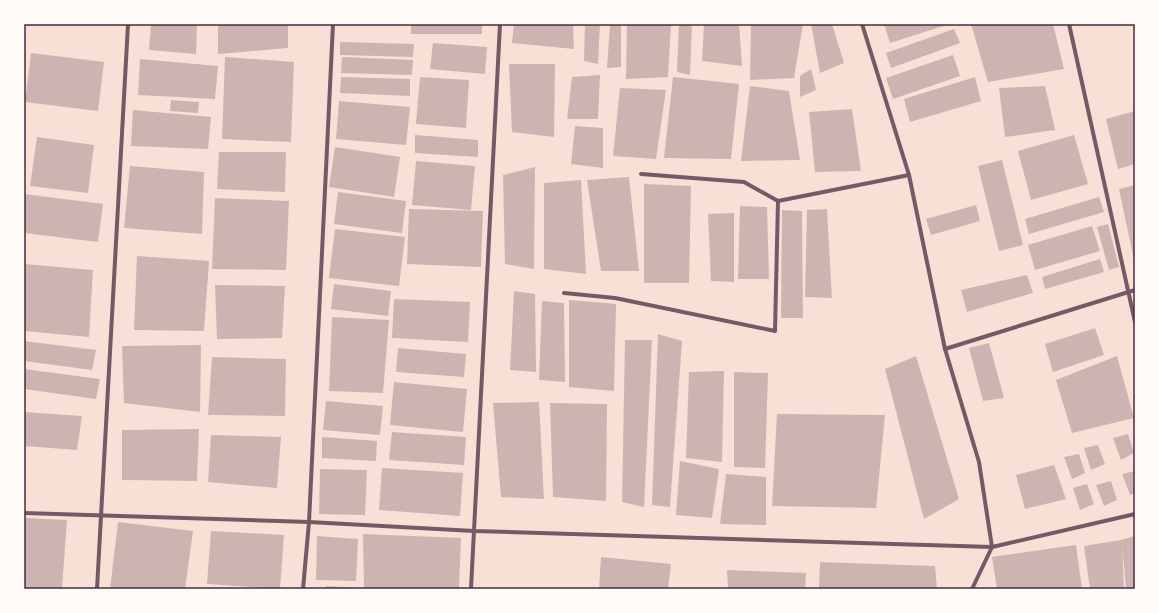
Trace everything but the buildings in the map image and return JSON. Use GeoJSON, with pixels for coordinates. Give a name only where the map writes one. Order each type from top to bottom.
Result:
{"type":"FeatureCollection","features":[{"type":"Feature","properties":{"kind":"street"},"geometry":{"type":"LineString","coordinates":[[97,589],[128,24]]}},
{"type":"Feature","properties":{"kind":"street"},"geometry":{"type":"LineString","coordinates":[[304,589],[333,24]]}},
{"type":"Feature","properties":{"kind":"street"},"geometry":{"type":"LineString","coordinates":[[471,589],[500,24]]}},
{"type":"Feature","properties":{"kind":"street"},"geometry":{"type":"LineString","coordinates":[[862,24],[909,175],[945,349],[978,462],[992,547],[972,589]]}},
{"type":"Feature","properties":{"kind":"street"},"geometry":{"type":"LineString","coordinates":[[1069,24],[1135,322]]}},
{"type":"Feature","properties":{"kind":"street"},"geometry":{"type":"LineString","coordinates":[[641,174],[744,182],[778,201],[909,175]]}},
{"type":"Feature","properties":{"kind":"street"},"geometry":{"type":"LineString","coordinates":[[564,293],[615,298],[775,331],[778,201]]}},
{"type":"Feature","properties":{"kind":"street"},"geometry":{"type":"LineString","coordinates":[[945,349],[1135,290]]}},
{"type":"Feature","properties":{"kind":"street"},"geometry":{"type":"LineString","coordinates":[[24,513],[308,522],[474,531],[992,547],[1135,514]]}}]}
